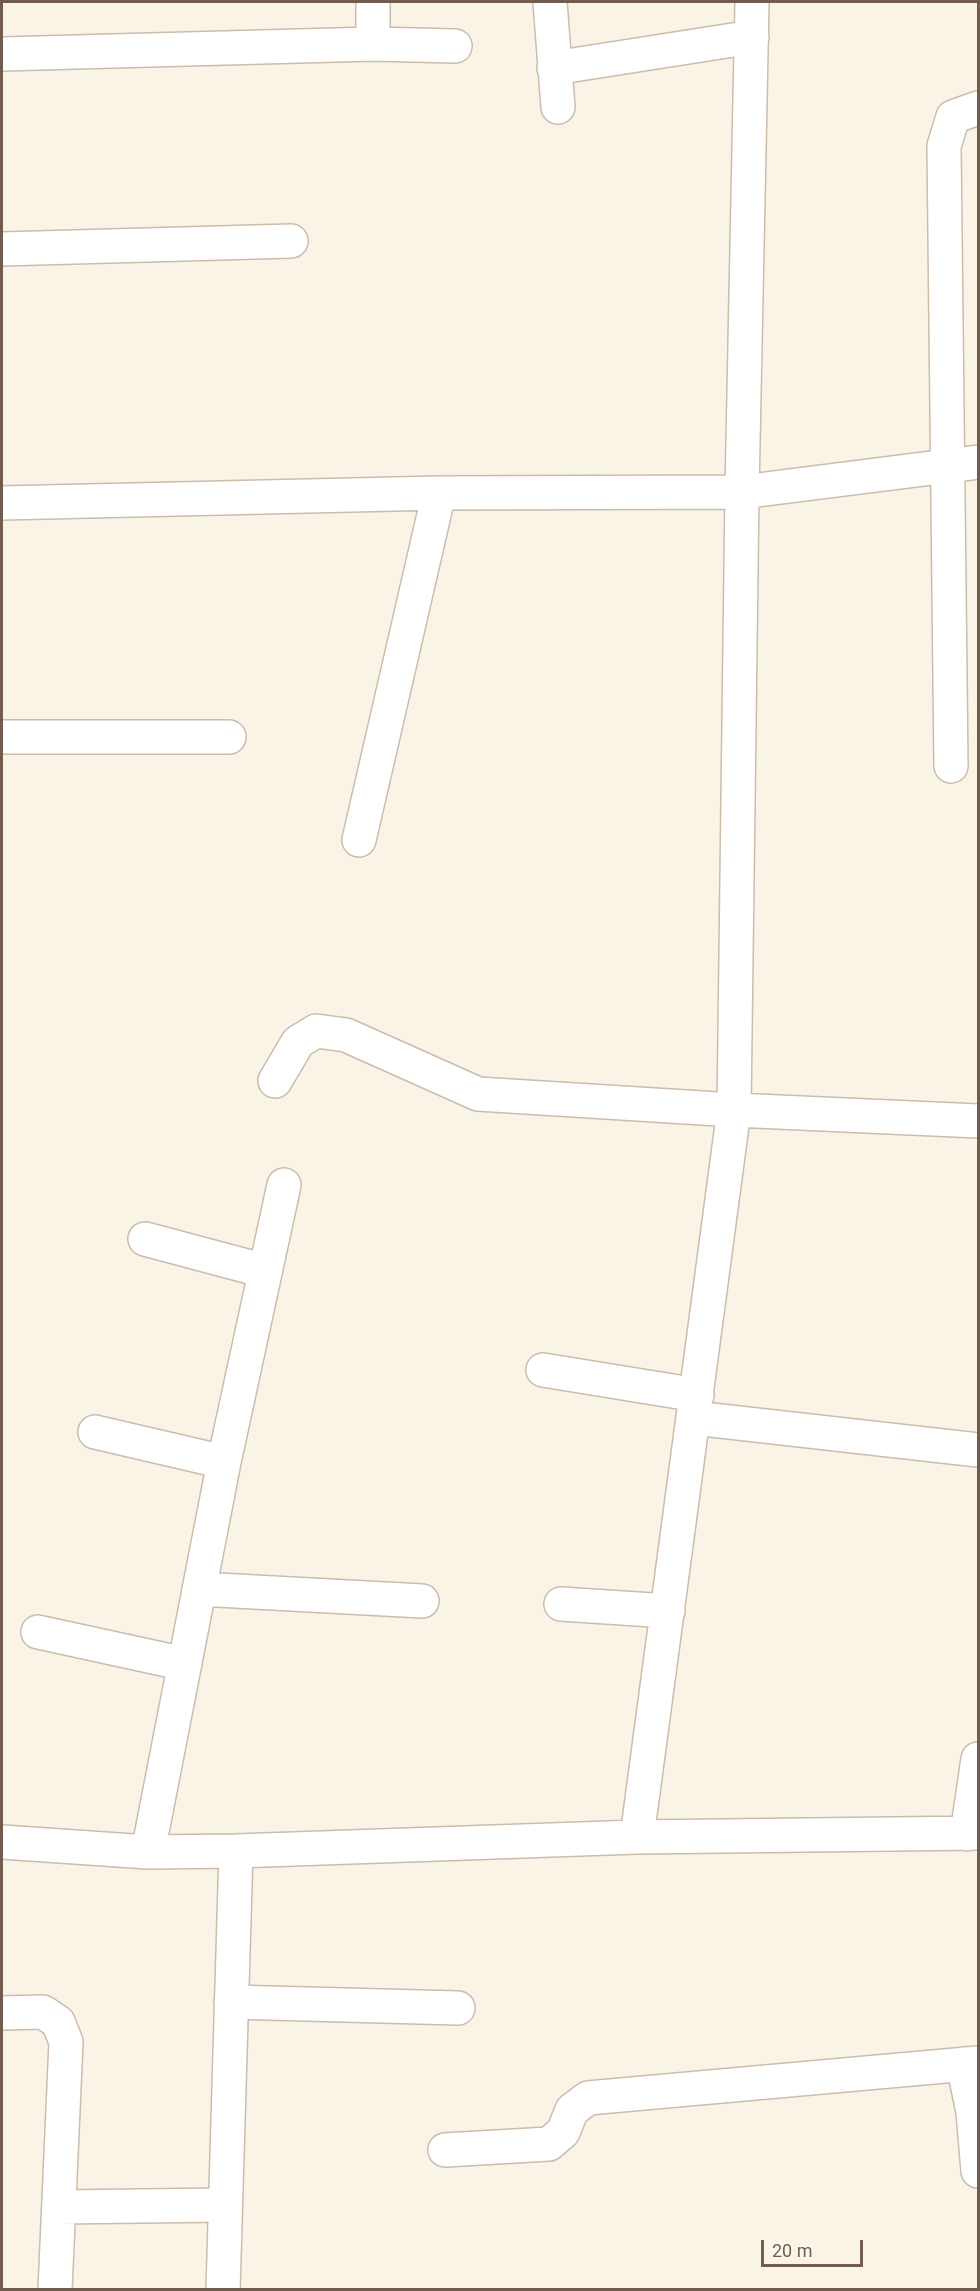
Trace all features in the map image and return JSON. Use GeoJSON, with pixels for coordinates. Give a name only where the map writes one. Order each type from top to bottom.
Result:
{"type":"FeatureCollection","features":[{"type":"Feature","properties":{"kind":"street"},"geometry":{"type":"LineString","coordinates":[[373,2],[373,44]]}},
{"type":"Feature","properties":{"kind":"street"},"geometry":{"type":"LineString","coordinates":[[550,2],[558,107]]}},
{"type":"Feature","properties":{"kind":"street"},"geometry":{"type":"LineString","coordinates":[[637,1837],[734,1110],[742,492],[752,2]]}},
{"type":"Feature","properties":{"kind":"street"},"geometry":{"type":"LineString","coordinates":[[554,68],[752,37]]}},
{"type":"Feature","properties":{"kind":"street"},"geometry":{"type":"LineString","coordinates":[[2,54],[373,44],[455,46]]}},
{"type":"Feature","properties":{"kind":"street"},"geometry":{"type":"LineString","coordinates":[[951,766],[944,146],[953,117],[978,108]]}},
{"type":"Feature","properties":{"kind":"street"},"geometry":{"type":"LineString","coordinates":[[2,249],[291,241]]}},
{"type":"Feature","properties":{"kind":"street"},"geometry":{"type":"LineString","coordinates":[[2,503],[439,493],[742,492],[946,464],[978,462]]}},
{"type":"Feature","properties":{"kind":"street"},"geometry":{"type":"LineString","coordinates":[[359,840],[439,493]]}},
{"type":"Feature","properties":{"kind":"street"},"geometry":{"type":"LineString","coordinates":[[2,737],[229,737]]}},
{"type":"Feature","properties":{"kind":"street"},"geometry":{"type":"LineString","coordinates":[[275,1081],[298,1042],[316,1031],[346,1035],[478,1094],[734,1110],[978,1121]]}},
{"type":"Feature","properties":{"kind":"street"},"geometry":{"type":"LineString","coordinates":[[148,1852],[224,1462],[284,1185]]}},
{"type":"Feature","properties":{"kind":"street"},"geometry":{"type":"LineString","coordinates":[[145,1239],[265,1271]]}},
{"type":"Feature","properties":{"kind":"street"},"geometry":{"type":"LineString","coordinates":[[543,1370],[695,1406],[978,1450]]}},
{"type":"Feature","properties":{"kind":"street"},"geometry":{"type":"LineString","coordinates":[[95,1432],[224,1462]]}},
{"type":"Feature","properties":{"kind":"street"},"geometry":{"type":"LineString","coordinates":[[199,1590],[422,1601]]}},
{"type":"Feature","properties":{"kind":"street"},"geometry":{"type":"LineString","coordinates":[[561,1604],[668,1611]]}},
{"type":"Feature","properties":{"kind":"street"},"geometry":{"type":"LineString","coordinates":[[38,1632],[185,1664]]}},
{"type":"Feature","properties":{"kind":"street"},"geometry":{"type":"LineString","coordinates":[[2,1842],[148,1852],[637,1837],[973,1833],[978,1759]]}},
{"type":"Feature","properties":{"kind":"street"},"geometry":{"type":"LineString","coordinates":[[223,2289],[236,1851]]}},
{"type":"Feature","properties":{"kind":"street"},"geometry":{"type":"LineString","coordinates":[[231,2002],[458,2008]]}},
{"type":"Feature","properties":{"kind":"street"},"geometry":{"type":"LineString","coordinates":[[2,2013],[43,2012],[58,2022],[66,2042],[55,2289]]}},
{"type":"Feature","properties":{"kind":"street"},"geometry":{"type":"LineString","coordinates":[[445,2150],[549,2144],[563,2132],[572,2110],[588,2098],[971,2064],[978,2171]]}},
{"type":"Feature","properties":{"kind":"street"},"geometry":{"type":"LineString","coordinates":[[59,2207],[225,2205]]}}]}
